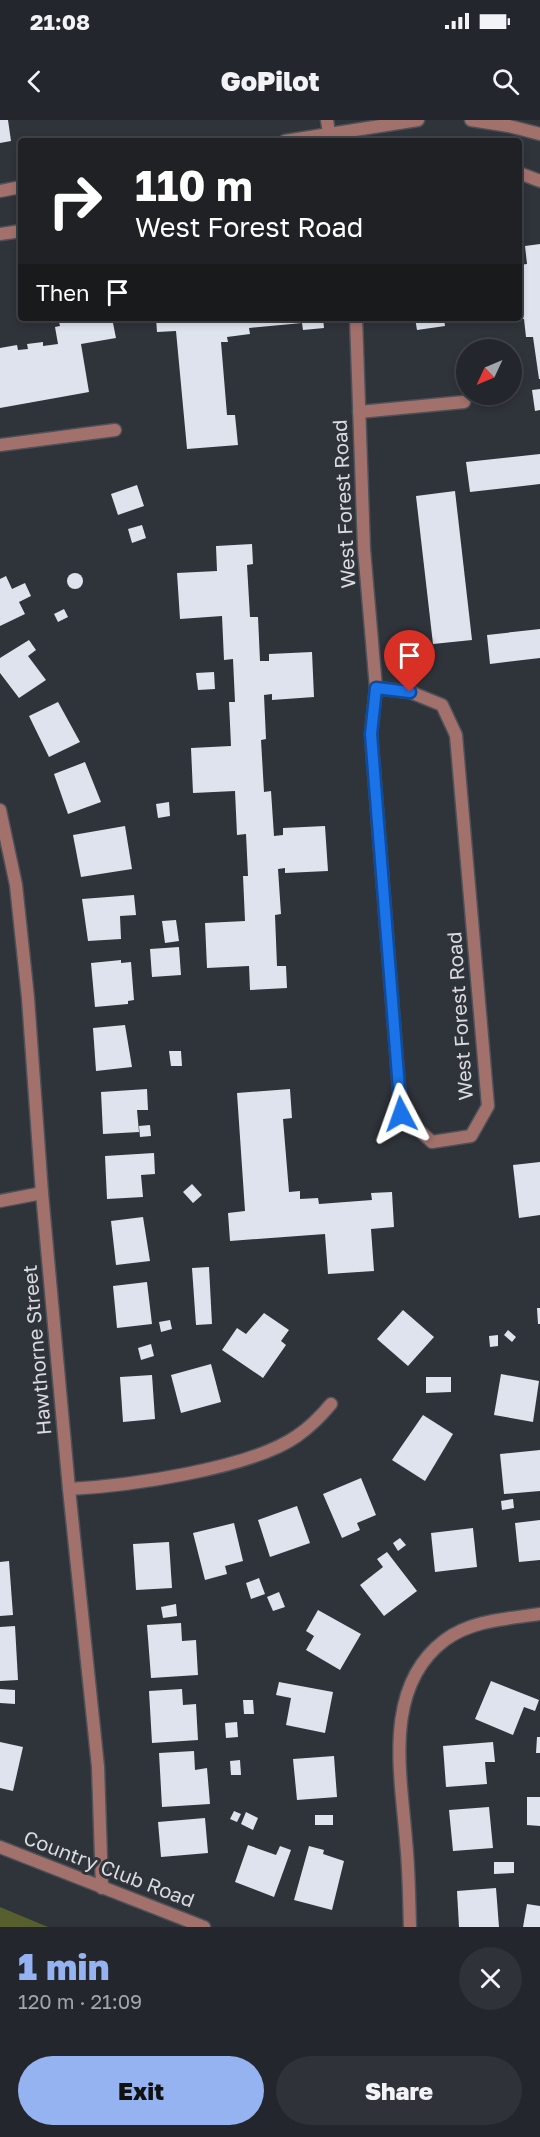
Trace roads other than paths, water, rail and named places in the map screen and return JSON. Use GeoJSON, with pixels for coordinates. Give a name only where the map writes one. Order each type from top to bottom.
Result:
{"type":"FeatureCollection","features":[{"type":"Feature","properties":{"kind":"street"},"geometry":{"type":"LineString","coordinates":[[327,120],[329,137],[418,120]]}},
{"type":"Feature","properties":{"kind":"street"},"geometry":{"type":"LineString","coordinates":[[471,120],[540,134]]}},
{"type":"Feature","properties":{"kind":"street"},"geometry":{"type":"LineString","coordinates":[[522,174],[540,181]]}},
{"type":"Feature","properties":{"kind":"street"},"geometry":{"type":"LineString","coordinates":[[0,191],[18,188]]}},
{"type":"Feature","properties":{"kind":"street"},"geometry":{"type":"LineString","coordinates":[[0,234],[18,231]]}},
{"type":"Feature","properties":{"kind":"street","name":"West Forest Road"},"geometry":{"type":"LineString","coordinates":[[356,321],[364,549],[376,688],[371,734],[401,1114],[432,1142],[471,1136],[488,1106],[456,735],[442,705],[410,692],[376,688]]}},
{"type":"Feature","properties":{"kind":"street"},"geometry":{"type":"LineString","coordinates":[[359,412],[456,403]]}},
{"type":"Feature","properties":{"kind":"street"},"geometry":{"type":"LineString","coordinates":[[0,445],[116,430]]}},
{"type":"Feature","properties":{"kind":"street","name":"Hawthorne Street"},"geometry":{"type":"LineString","coordinates":[[0,810],[16,885],[28,998],[42,1193],[69,1489],[98,1767],[102,1888]]}},
{"type":"Feature","properties":{"kind":"street"},"geometry":{"type":"LineString","coordinates":[[0,1201],[42,1193]]}},
{"type":"Feature","properties":{"kind":"street"},"geometry":{"type":"LineString","coordinates":[[69,1489],[132,1484],[263,1453],[296,1437],[331,1404]]}},
{"type":"Feature","properties":{"kind":"street"},"geometry":{"type":"LineString","coordinates":[[410,1927],[399,1771],[399,1733],[403,1704],[414,1679],[430,1654],[445,1640],[479,1622],[540,1614]]}},
{"type":"Feature","properties":{"kind":"street","name":"Country Club Road"},"geometry":{"type":"LineString","coordinates":[[0,1847],[204,1927]]}}]}
